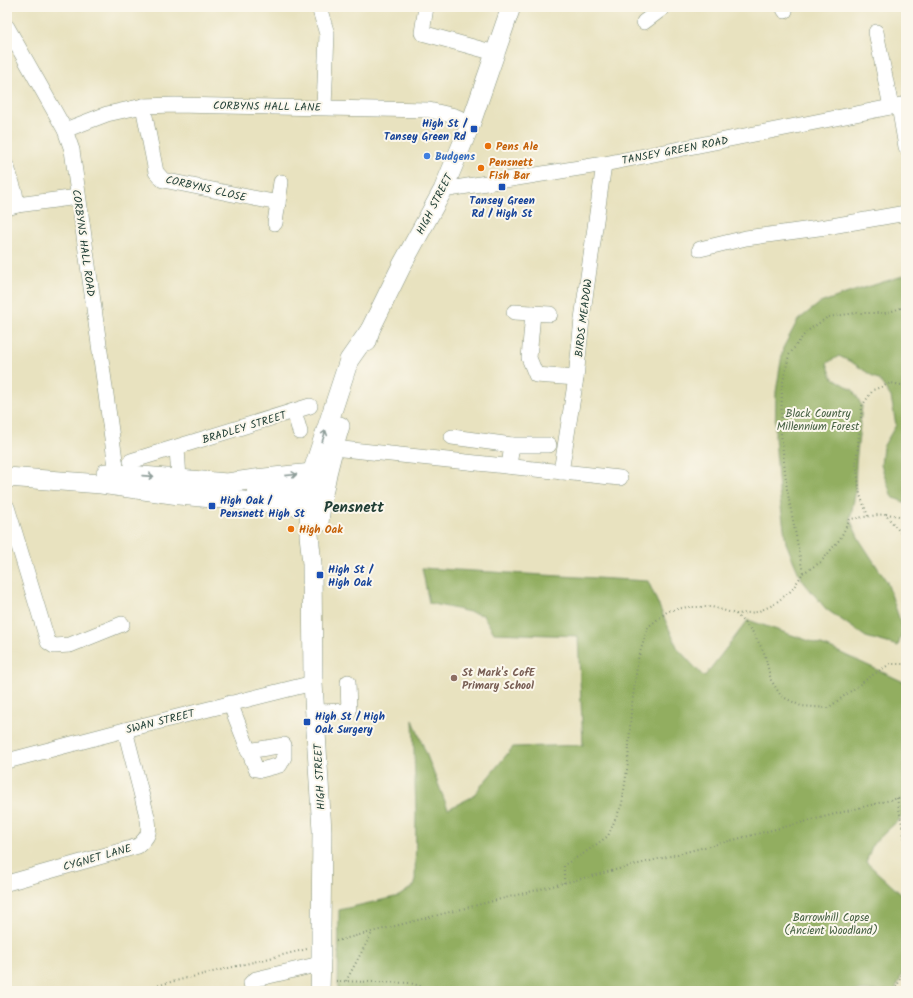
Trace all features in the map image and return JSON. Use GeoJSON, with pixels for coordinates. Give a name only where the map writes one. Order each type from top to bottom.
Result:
{"type":"FeatureCollection","features":[{"type":"Feature","properties":{"kind":"main road","name":"HIGH STREET"},"geometry":{"type":"LineString","coordinates":[[319,968],[328,936],[316,712],[313,682],[312,564],[318,542],[312,473],[349,360],[370,330],[403,263],[443,190],[471,122],[512,7]]}},
{"type":"Feature","properties":{"kind":"main road","name":"HIGH STREET"},"geometry":{"type":"LineString","coordinates":[[315,502],[370,330]]}},
{"type":"Feature","properties":{"kind":"main road"},"geometry":{"type":"LineString","coordinates":[[179,487],[312,473]]}},
{"type":"Feature","properties":{"kind":"main road"},"geometry":{"type":"LineString","coordinates":[[7,477],[179,487],[315,502]]}},
{"type":"Feature","properties":{"kind":"main road"},"geometry":{"type":"LineString","coordinates":[[227,483],[236,487],[315,502]]}},
{"type":"Feature","properties":{"kind":"street"},"geometry":{"type":"LineString","coordinates":[[319,7],[327,34],[324,107]]}},
{"type":"Feature","properties":{"kind":"street"},"geometry":{"type":"LineString","coordinates":[[426,7],[422,33],[495,53]]}},
{"type":"Feature","properties":{"kind":"street"},"geometry":{"type":"LineString","coordinates":[[644,22],[664,7]]}},
{"type":"Feature","properties":{"kind":"street"},"geometry":{"type":"LineString","coordinates":[[876,32],[899,106],[906,147]]}},
{"type":"Feature","properties":{"kind":"street","name":"CORBYNS HALL ROAD"},"geometry":{"type":"LineString","coordinates":[[8,34],[65,130],[72,150],[112,482]]}},
{"type":"Feature","properties":{"kind":"street","name":"CORBYNS HALL LANE"},"geometry":{"type":"LineString","coordinates":[[65,130],[107,114],[143,106],[176,105],[429,110],[455,116],[471,122]]}},
{"type":"Feature","properties":{"kind":"street","name":"CORBYNS CLOSE"},"geometry":{"type":"LineString","coordinates":[[143,106],[156,172],[163,180],[278,203]]}},
{"type":"Feature","properties":{"kind":"street","name":"TANSEY GREEN ROAD"},"geometry":{"type":"LineString","coordinates":[[443,190],[604,164],[899,106]]}},
{"type":"Feature","properties":{"kind":"street","name":"BIRDS MEADOW"},"geometry":{"type":"LineString","coordinates":[[561,472],[576,378],[582,319],[604,164]]}},
{"type":"Feature","properties":{"kind":"street"},"geometry":{"type":"LineString","coordinates":[[7,167],[15,193],[12,206],[78,197]]}},
{"type":"Feature","properties":{"kind":"street"},"geometry":{"type":"LineString","coordinates":[[275,223],[281,182]]}},
{"type":"Feature","properties":{"kind":"street"},"geometry":{"type":"LineString","coordinates":[[700,249],[746,238],[826,227],[906,213]]}},
{"type":"Feature","properties":{"kind":"street"},"geometry":{"type":"LineString","coordinates":[[514,312],[550,314]]}},
{"type":"Feature","properties":{"kind":"street"},"geometry":{"type":"LineString","coordinates":[[533,313],[529,358],[536,375],[576,378]]}},
{"type":"Feature","properties":{"kind":"street","name":"BRADLEY STREET"},"geometry":{"type":"LineString","coordinates":[[131,461],[310,406]]}},
{"type":"Feature","properties":{"kind":"street"},"geometry":{"type":"LineString","coordinates":[[294,411],[300,432]]}},
{"type":"Feature","properties":{"kind":"street"},"geometry":{"type":"LineString","coordinates":[[452,437],[512,445],[549,445]]}},
{"type":"Feature","properties":{"kind":"street"},"geometry":{"type":"LineString","coordinates":[[509,466],[512,445]]}},
{"type":"Feature","properties":{"kind":"street"},"geometry":{"type":"LineString","coordinates":[[177,448],[179,487]]}},
{"type":"Feature","properties":{"kind":"street"},"geometry":{"type":"LineString","coordinates":[[333,448],[620,478]]}},
{"type":"Feature","properties":{"kind":"street"},"geometry":{"type":"LineString","coordinates":[[7,507],[48,642],[54,646],[70,645],[122,624]]}},
{"type":"Feature","properties":{"kind":"street","name":"SWAN STREET"},"geometry":{"type":"LineString","coordinates":[[7,761],[313,682]]}},
{"type":"Feature","properties":{"kind":"street"},"geometry":{"type":"LineString","coordinates":[[316,712],[349,710],[348,682]]}},
{"type":"Feature","properties":{"kind":"street"},"geometry":{"type":"LineString","coordinates":[[230,703],[248,751]]}},
{"type":"Feature","properties":{"kind":"street","name":"CYGNET LANE"},"geometry":{"type":"LineString","coordinates":[[7,883],[138,846],[144,840],[149,829],[125,730]]}},
{"type":"Feature","properties":{"kind":"street"},"geometry":{"type":"LineString","coordinates":[[252,991],[251,983],[256,979],[319,968]]}},
{"type":"Feature","properties":{"kind":"path"},"geometry":{"type":"LineString","coordinates":[[803,573],[787,489],[781,433],[782,386],[789,355],[806,332],[828,318],[856,313],[887,313],[906,306]]}},
{"type":"Feature","properties":{"kind":"path"},"geometry":{"type":"LineString","coordinates":[[868,516],[860,495],[856,463],[862,406],[873,390],[892,383],[906,386]]}},
{"type":"Feature","properties":{"kind":"path"},"geometry":{"type":"LineString","coordinates":[[885,514],[906,539]]}},
{"type":"Feature","properties":{"kind":"path"},"geometry":{"type":"LineString","coordinates":[[564,883],[564,865],[583,854],[608,836],[622,804],[628,763],[638,659],[648,627],[668,611],[686,607],[712,607],[736,614],[757,612],[773,605],[792,590],[803,573],[821,562],[840,539],[850,518],[885,514],[906,517]]}},
{"type":"Feature","properties":{"kind":"path"},"geometry":{"type":"LineString","coordinates":[[736,614],[752,631],[764,652],[771,680],[781,696],[801,706],[828,708],[871,676],[890,664],[906,664]]}},
{"type":"Feature","properties":{"kind":"path"},"geometry":{"type":"LineString","coordinates":[[328,936],[372,932],[906,796]]}},
{"type":"Feature","properties":{"kind":"path"},"geometry":{"type":"LineString","coordinates":[[897,798],[906,846]]}},
{"type":"Feature","properties":{"kind":"path"},"geometry":{"type":"LineString","coordinates":[[346,981],[372,932]]}},
{"type":"Feature","properties":{"kind":"path"},"geometry":{"type":"LineString","coordinates":[[140,991],[167,983],[276,958],[319,968],[346,981],[410,983],[437,991]]}},
{"type":"Feature","properties":{"kind":"path"},"geometry":{"type":"LineString","coordinates":[[894,991],[906,965]]}},
{"type":"Feature","properties":{"kind":"green space","name":"Black Country Millennium Forest"},"geometry":{"type":"Polygon","coordinates":[[[906,275],[906,503],[892,497],[881,465],[883,447],[896,425],[891,397],[880,381],[853,363],[839,356],[827,363],[832,377],[853,390],[862,406],[856,463],[855,495],[850,519],[859,539],[887,582],[903,630],[898,646],[866,637],[826,609],[801,579],[786,543],[779,492],[775,437],[776,392],[783,348],[798,320],[820,303],[906,275]]]}},
{"type":"Feature","properties":{"kind":"green space","name":"Barrowhill Copse (Ancient Woodland)"},"geometry":{"type":"Polygon","coordinates":[[[422,568],[648,581],[678,649],[704,677],[748,620],[830,648],[906,683],[906,813],[873,844],[866,862],[902,895],[906,912],[906,965],[895,991],[338,991],[339,910],[399,896],[415,885],[416,812],[413,720],[448,809],[472,797],[513,747],[583,745],[578,636],[494,633],[483,615],[429,603],[422,568]]]}},
{"type":"Feature","properties":{"kind":"place","name":"High St / Tansey Green Rd"},"geometry":{"type":"Point","coordinates":[474,129]}},
{"type":"Feature","properties":{"kind":"place","name":"Pens Ale"},"geometry":{"type":"Point","coordinates":[488,146]}},
{"type":"Feature","properties":{"kind":"place","name":"Budgens"},"geometry":{"type":"Point","coordinates":[427,156]}},
{"type":"Feature","properties":{"kind":"place","name":"Pensnett Fish Bar"},"geometry":{"type":"Point","coordinates":[481,168]}},
{"type":"Feature","properties":{"kind":"place","name":"Tansey Green Rd / High St"},"geometry":{"type":"Point","coordinates":[502,187]}},
{"type":"Feature","properties":{"kind":"place","name":"High Oak / Pensnett High St"},"geometry":{"type":"Point","coordinates":[212,506]}},
{"type":"Feature","properties":{"kind":"place","name":"High Oak"},"geometry":{"type":"Point","coordinates":[291,529]}},
{"type":"Feature","properties":{"kind":"place","name":"High St / High Oak"},"geometry":{"type":"Point","coordinates":[320,575]}},
{"type":"Feature","properties":{"kind":"place","name":"St Mark's CofE Primary School"},"geometry":{"type":"Point","coordinates":[454,678]}},
{"type":"Feature","properties":{"kind":"place","name":"High St / High Oak Surgery"},"geometry":{"type":"Point","coordinates":[307,722]}},
{"type":"Feature","properties":{"kind":"district","name":"Pensnett"},"geometry":{"type":"Point","coordinates":[354,507]}}]}
